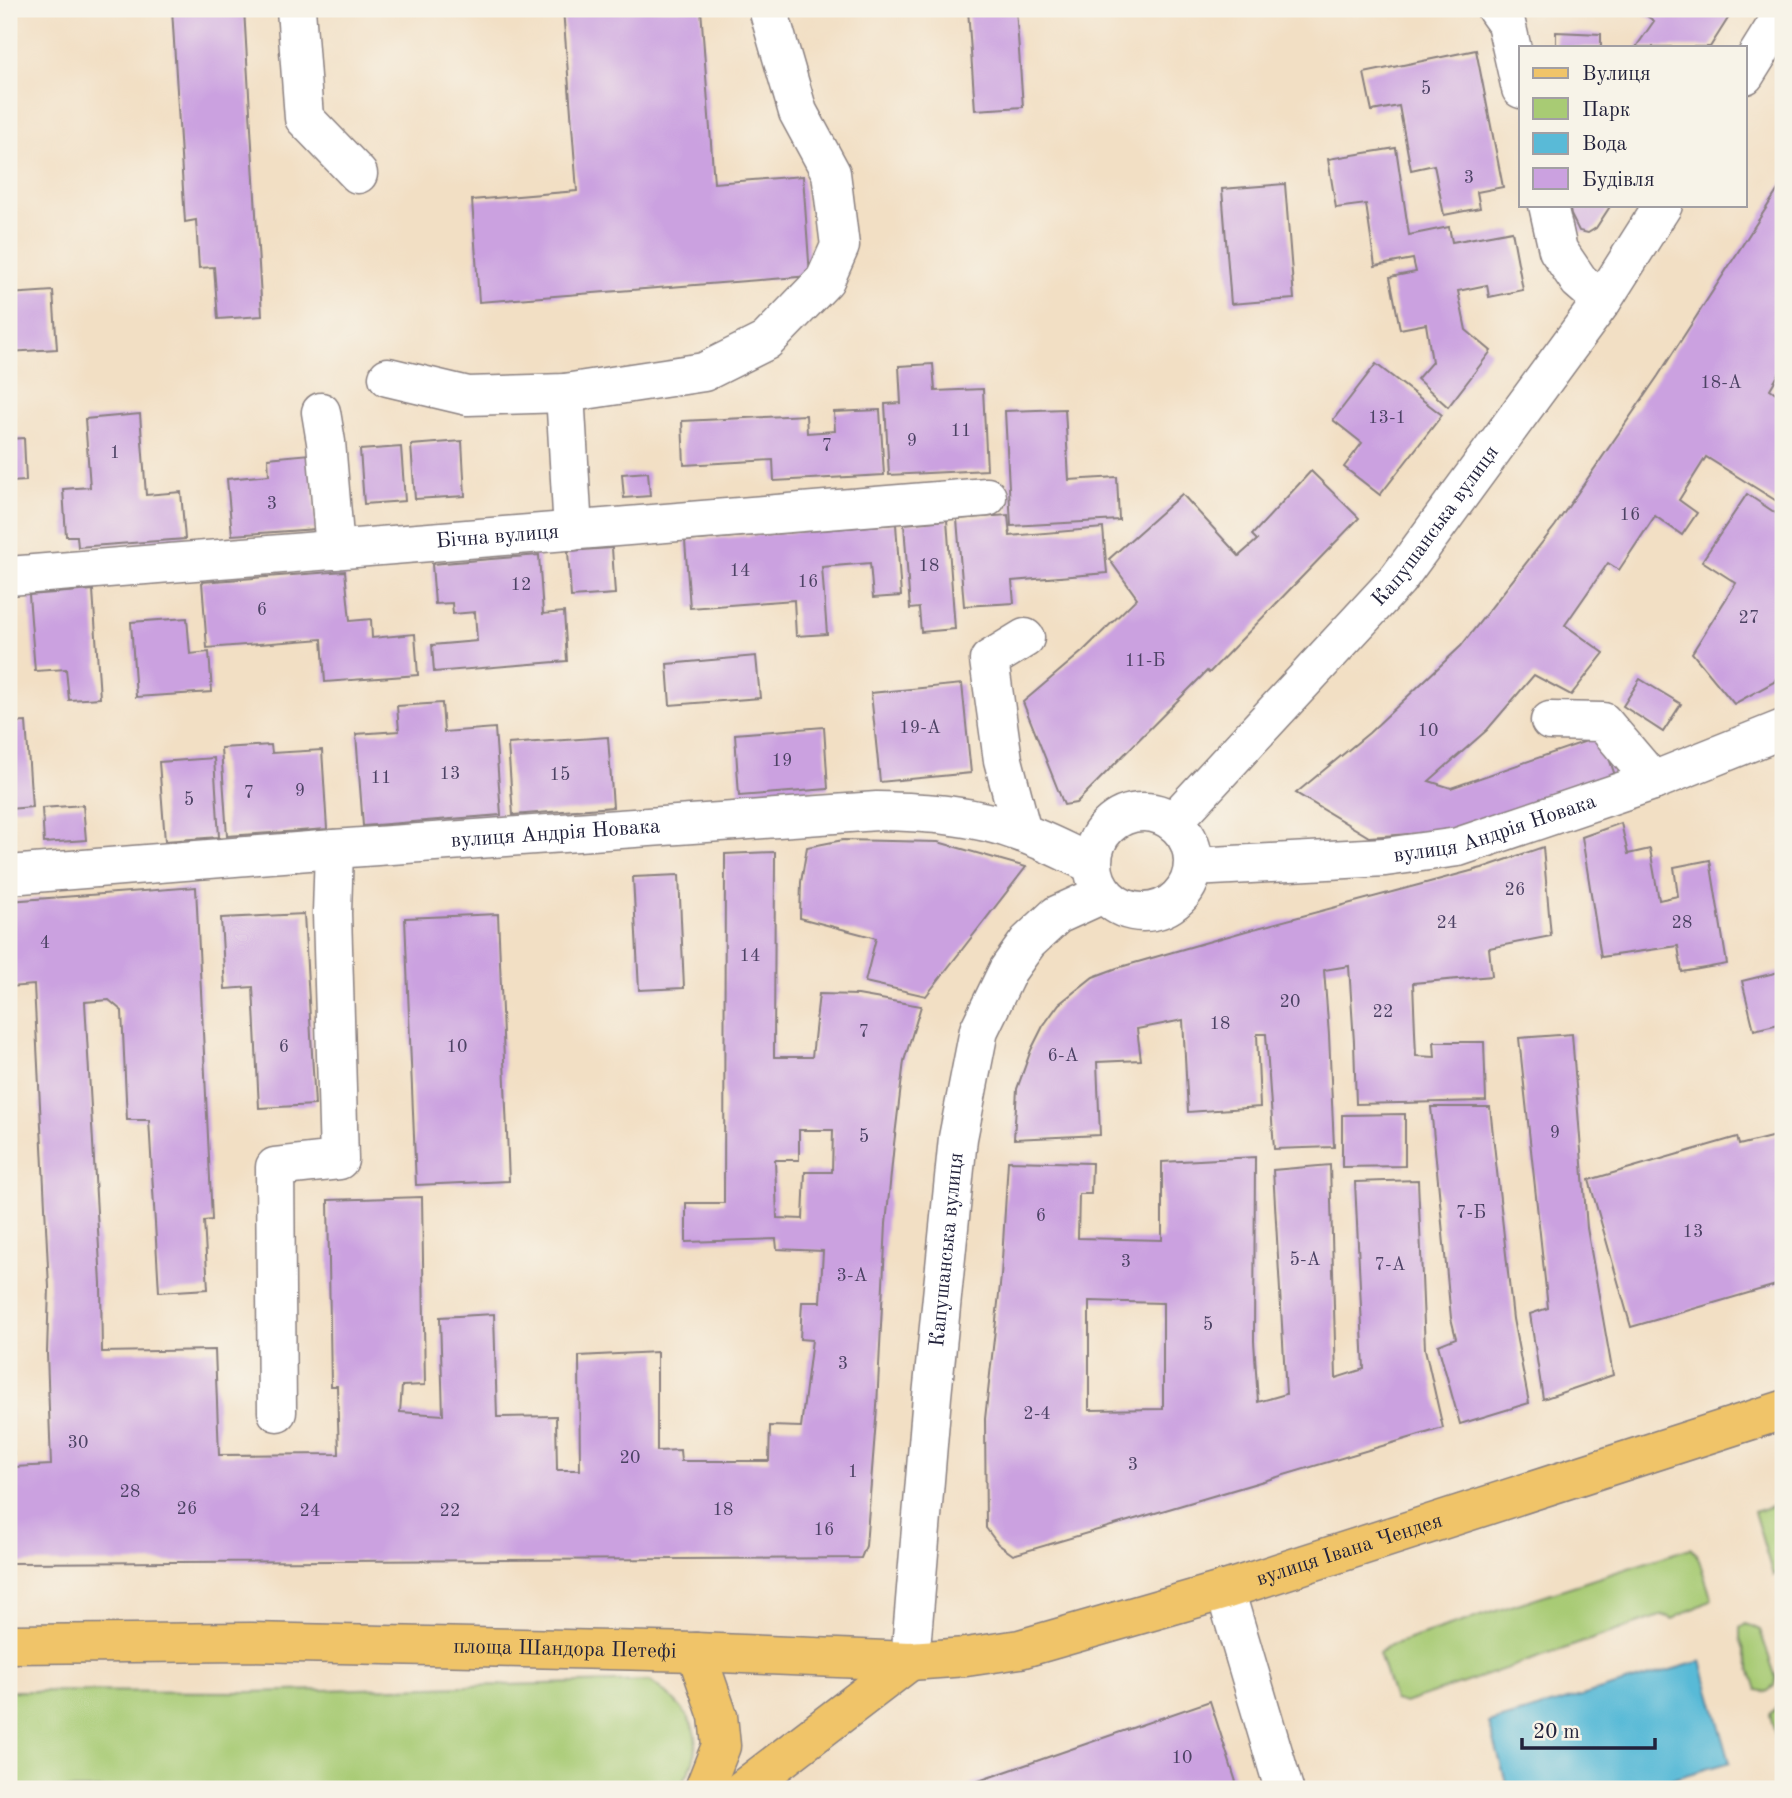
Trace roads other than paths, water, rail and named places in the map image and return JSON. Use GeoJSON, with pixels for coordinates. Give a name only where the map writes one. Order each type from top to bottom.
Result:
{"type":"FeatureCollection","features":[{"type":"Feature","properties":{"kind":"main road","name":"вулиця Івана Чендея"},"geometry":{"type":"LineString","coordinates":[[910,1661],[1020,1649],[1225,1590],[1783,1410]]}},
{"type":"Feature","properties":{"kind":"main road","name":"площа Шандора Петефі"},"geometry":{"type":"LineString","coordinates":[[9,1644],[251,1642],[910,1661]]}},
{"type":"Feature","properties":{"kind":"main road"},"geometry":{"type":"LineString","coordinates":[[696,1653],[718,1716],[721,1746],[704,1789]]}},
{"type":"Feature","properties":{"kind":"main road"},"geometry":{"type":"LineString","coordinates":[[743,1789],[910,1661]]}},
{"type":"Feature","properties":{"kind":"street"},"geometry":{"type":"LineString","coordinates":[[296,9],[304,118],[358,174]]}},
{"type":"Feature","properties":{"kind":"street"},"geometry":{"type":"LineString","coordinates":[[387,377],[468,396],[565,393],[704,372],[766,341],[825,280],[839,246],[831,173],[798,113],[768,9]]}},
{"type":"Feature","properties":{"kind":"street"},"geometry":{"type":"LineString","coordinates":[[1496,9],[1506,23],[1519,80]]}},
{"type":"Feature","properties":{"kind":"street"},"geometry":{"type":"LineString","coordinates":[[1746,73],[1783,14]]}},
{"type":"Feature","properties":{"kind":"street"},"geometry":{"type":"LineString","coordinates":[[1548,206],[1558,250],[1579,281],[1602,302]]}},
{"type":"Feature","properties":{"kind":"street","name":"Капушанська вулиця"},"geometry":{"type":"LineString","coordinates":[[1173,822],[1398,579],[1602,302],[1662,206]]}},
{"type":"Feature","properties":{"kind":"street"},"geometry":{"type":"LineString","coordinates":[[565,393],[573,531]]}},
{"type":"Feature","properties":{"kind":"street"},"geometry":{"type":"LineString","coordinates":[[321,412],[327,442],[335,550]]}},
{"type":"Feature","properties":{"kind":"street","name":"Бічна вулиця"},"geometry":{"type":"LineString","coordinates":[[9,576],[987,497]]}},
{"type":"Feature","properties":{"kind":"street"},"geometry":{"type":"LineString","coordinates":[[1022,832],[1003,760],[989,660],[1025,638]]}},
{"type":"Feature","properties":{"kind":"street"},"geometry":{"type":"LineString","coordinates":[[1550,721],[1602,722],[1653,780]]}},
{"type":"Feature","properties":{"kind":"street","name":"вулиця Андрія Новака"},"geometry":{"type":"LineString","coordinates":[[1194,867],[1385,857],[1458,847],[1653,780],[1783,729]]}},
{"type":"Feature","properties":{"kind":"street","name":"вулиця Андрія Новака"},"geometry":{"type":"LineString","coordinates":[[9,875],[877,811],[932,812],[1022,832],[1098,879]]}},
{"type":"Feature","properties":{"kind":"street"},"geometry":{"type":"LineString","coordinates":[[1127,814],[1158,814],[1173,822],[1185,834],[1192,850],[1194,867],[1189,884],[1179,898],[1165,908],[1131,912],[1115,904],[1098,879],[1095,848],[1101,834],[1113,822],[1127,814]]}},
{"type":"Feature","properties":{"kind":"street"},"geometry":{"type":"LineString","coordinates":[[277,1412],[275,1167],[339,1160],[332,913],[334,849]]}},
{"type":"Feature","properties":{"kind":"street","name":"Капушанська вулиця"},"geometry":{"type":"LineString","coordinates":[[910,1661],[932,1396],[958,1138],[979,1030],[1008,970],[1028,942],[1098,879]]}},
{"type":"Feature","properties":{"kind":"street"},"geometry":{"type":"LineString","coordinates":[[1225,1590],[1284,1789]]}},
{"type":"Feature","properties":{"kind":"water"},"geometry":{"type":"Polygon","coordinates":[[[1701,1661],[1730,1762],[1637,1789],[1508,1789],[1489,1723],[1701,1661]]]}}]}
